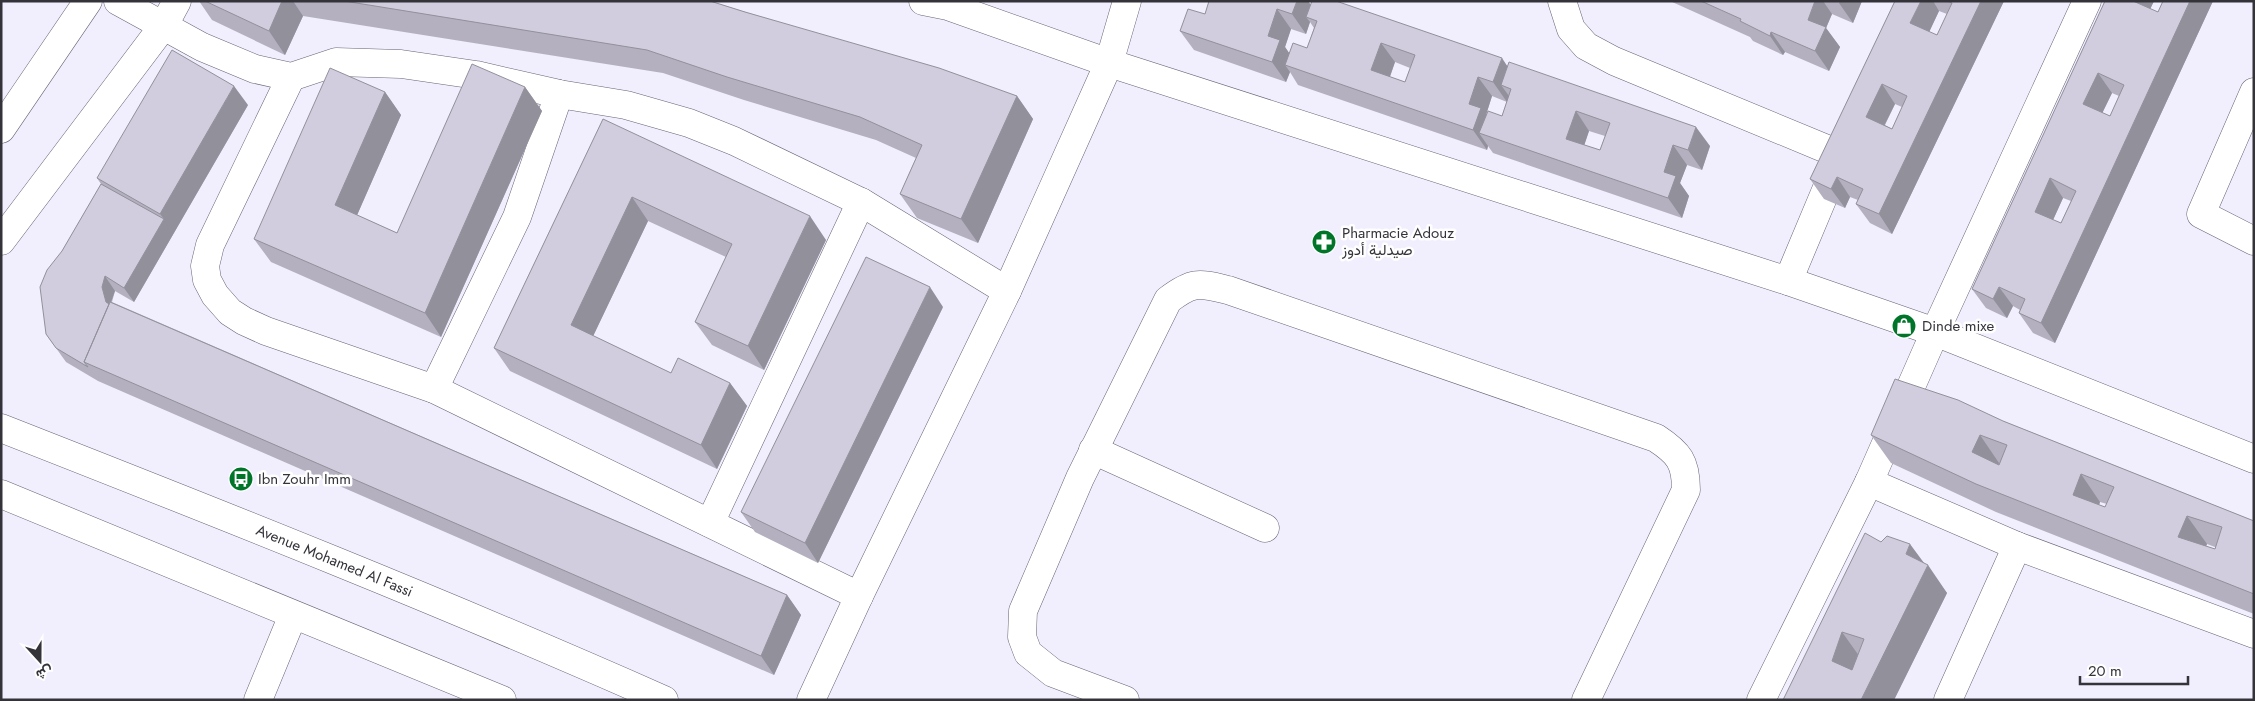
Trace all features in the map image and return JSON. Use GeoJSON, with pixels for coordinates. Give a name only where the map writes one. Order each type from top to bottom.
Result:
{"type":"FeatureCollection","features":[{"type":"Feature","properties":{"kind":"street"},"geometry":{"type":"LineString","coordinates":[[1,129],[88,1]]}},
{"type":"Feature","properties":{"kind":"street"},"geometry":{"type":"LineString","coordinates":[[118,1],[202,47],[255,69],[292,77],[336,62],[356,61],[401,64],[476,75],[559,94],[626,104],[689,123],[734,141],[862,202],[1007,291]]}},
{"type":"Feature","properties":{"kind":"street"},"geometry":{"type":"LineString","coordinates":[[1,241],[164,25],[177,1]]}},
{"type":"Feature","properties":{"kind":"street"},"geometry":{"type":"LineString","coordinates":[[923,1],[948,6],[1109,63],[1788,281],[1934,332],[2254,459]]}},
{"type":"Feature","properties":{"kind":"street"},"geometry":{"type":"LineString","coordinates":[[811,700],[859,596],[1007,291],[1109,63],[1128,1]]}},
{"type":"Feature","properties":{"kind":"street"},"geometry":{"type":"LineString","coordinates":[[1562,1],[1571,29],[1586,46],[1614,61],[1841,155]]}},
{"type":"Feature","properties":{"kind":"street"},"geometry":{"type":"LineString","coordinates":[[1761,700],[1869,482],[1934,332],[2087,1]]}},
{"type":"Feature","properties":{"kind":"street"},"geometry":{"type":"LineString","coordinates":[[292,77],[210,245],[205,266],[207,280],[215,295],[230,312],[266,332],[434,389],[859,596]]}},
{"type":"Feature","properties":{"kind":"street"},"geometry":{"type":"LineString","coordinates":[[2254,92],[2201,214],[2254,241]]}},
{"type":"Feature","properties":{"kind":"street"},"geometry":{"type":"LineString","coordinates":[[434,389],[517,217],[559,94]]}},
{"type":"Feature","properties":{"kind":"street"},"geometry":{"type":"LineString","coordinates":[[1788,281],[1854,128]]}},
{"type":"Feature","properties":{"kind":"street"},"geometry":{"type":"LineString","coordinates":[[710,523],[862,202]]}},
{"type":"Feature","properties":{"kind":"street"},"geometry":{"type":"LineString","coordinates":[[1125,700],[1053,673],[1028,653],[1022,637],[1023,610],[1093,450],[1168,300],[1184,288],[1202,283],[1228,290],[1656,438],[1672,448],[1681,459],[1686,476],[1686,490],[1586,700]]}},
{"type":"Feature","properties":{"kind":"street","name":"Avenue Mohamed Al Fassi"},"geometry":{"type":"LineString","coordinates":[[1,428],[385,581],[540,645],[664,700]]}},
{"type":"Feature","properties":{"kind":"street"},"geometry":{"type":"LineString","coordinates":[[1093,450],[1265,528]]}},
{"type":"Feature","properties":{"kind":"street"},"geometry":{"type":"LineString","coordinates":[[1869,482],[2017,546],[2254,634]]}},
{"type":"Feature","properties":{"kind":"street"},"geometry":{"type":"LineString","coordinates":[[1,494],[502,700]]}},
{"type":"Feature","properties":{"kind":"street"},"geometry":{"type":"LineString","coordinates":[[1948,700],[2017,546]]}},
{"type":"Feature","properties":{"kind":"street"},"geometry":{"type":"LineString","coordinates":[[258,700],[293,615]]}},
{"type":"Feature","properties":{"kind":"building"},"geometry":{"type":"Polygon","coordinates":[[[205,1],[282,1],[269,31],[205,1]]]}},
{"type":"Feature","properties":{"kind":"building"},"geometry":{"type":"Polygon","coordinates":[[[344,1],[710,1],[939,68],[1017,96],[961,219],[900,194],[922,145],[860,117],[727,77],[647,50],[344,1]]]}},
{"type":"Feature","properties":{"kind":"building"},"geometry":{"type":"Polygon","coordinates":[[[1209,1],[1297,1],[1292,14],[1277,9],[1268,36],[1280,40],[1272,62],[1180,31],[1188,9],[1205,14],[1209,1]]]}},
{"type":"Feature","properties":{"kind":"building"},"geometry":{"type":"Polygon","coordinates":[[[1312,1],[1336,1],[1502,58],[1493,82],[1478,77],[1469,104],[1481,108],[1473,130],[1285,65],[1293,43],[1307,48],[1317,21],[1306,17],[1312,1]],[[1381,43],[1371,70],[1405,82],[1415,55],[1381,43]]]}},
{"type":"Feature","properties":{"kind":"building"},"geometry":{"type":"Polygon","coordinates":[[[1701,1],[1815,1],[1808,20],[1826,27],[1815,51],[1771,32],[1770,36],[1740,21],[1741,19],[1701,1]]]}},
{"type":"Feature","properties":{"kind":"building"},"geometry":{"type":"Polygon","coordinates":[[[1895,1],[1921,1],[1910,23],[1937,35],[1952,3],[1947,1],[1981,1],[1879,214],[1856,204],[1863,189],[1837,177],[1831,189],[1810,179],[1895,1]],[[1882,84],[1866,117],[1892,129],[1907,96],[1882,84]]]}},
{"type":"Feature","properties":{"kind":"building"},"geometry":{"type":"Polygon","coordinates":[[[2105,1],[2133,1],[2158,12],[2163,1],[2190,1],[2041,323],[2019,313],[2025,299],[1999,287],[1993,299],[1972,289],[2105,1]],[[2098,73],[2083,104],[2110,116],[2124,85],[2098,73]],[[2050,178],[2035,212],[2061,223],[2076,191],[2050,178]]]}},
{"type":"Feature","properties":{"kind":"building"},"geometry":{"type":"Polygon","coordinates":[[[172,50],[234,86],[160,214],[97,178],[172,50]]]}},
{"type":"Feature","properties":{"kind":"building"},"geometry":{"type":"Polygon","coordinates":[[[1509,62],[1696,127],[1688,150],[1673,145],[1664,172],[1676,176],[1668,198],[1479,133],[1488,111],[1502,116],[1511,89],[1501,85],[1509,62]],[[1576,111],[1566,139],[1600,150],[1610,123],[1576,111]]]}},
{"type":"Feature","properties":{"kind":"building"},"geometry":{"type":"Polygon","coordinates":[[[472,64],[525,87],[425,313],[254,239],[330,68],[385,92],[335,205],[397,233],[472,64]]]}},
{"type":"Feature","properties":{"kind":"building"},"geometry":{"type":"Polygon","coordinates":[[[603,119],[810,216],[748,346],[695,322],[732,244],[632,197],[571,325],[671,373],[678,358],[730,383],[701,445],[494,348],[603,119]]]}},
{"type":"Feature","properties":{"kind":"building"},"geometry":{"type":"Polygon","coordinates":[[[101,184],[164,219],[124,288],[105,276],[102,287],[106,302],[109,304],[84,362],[88,367],[56,348],[46,334],[40,287],[47,270],[62,251],[101,184]]]}},
{"type":"Feature","properties":{"kind":"building"},"geometry":{"type":"Polygon","coordinates":[[[866,257],[930,287],[805,543],[741,512],[866,257]]]}},
{"type":"Feature","properties":{"kind":"building"},"geometry":{"type":"Polygon","coordinates":[[[110,302],[787,595],[761,656],[84,362],[110,302]]]}},
{"type":"Feature","properties":{"kind":"building"},"geometry":{"type":"Polygon","coordinates":[[[1895,379],[1958,400],[2003,421],[2254,521],[2254,594],[1976,484],[1871,435],[1895,379]],[[1980,435],[1972,452],[1999,465],[2007,445],[1980,435]],[[2081,474],[2073,495],[2105,507],[2114,487],[2081,474]],[[2187,516],[2178,537],[2215,549],[2222,527],[2187,516]]]}},
{"type":"Feature","properties":{"kind":"building"},"geometry":{"type":"Polygon","coordinates":[[[1865,533],[1881,542],[1887,536],[1910,544],[1906,554],[1928,565],[1861,700],[1783,700],[1865,533]],[[1842,632],[1832,661],[1852,670],[1864,639],[1842,632]]]}},
{"type":"Feature","properties":{"kind":"place","name":"Pharmacie Adouz صيدلية أدوز"},"geometry":{"type":"Point","coordinates":[1324,242]}},
{"type":"Feature","properties":{"kind":"place","name":"Dinde mixe"},"geometry":{"type":"Point","coordinates":[1904,326]}},
{"type":"Feature","properties":{"kind":"place","name":"Ibn Zouhr Imm"},"geometry":{"type":"Point","coordinates":[241,479]}}]}
